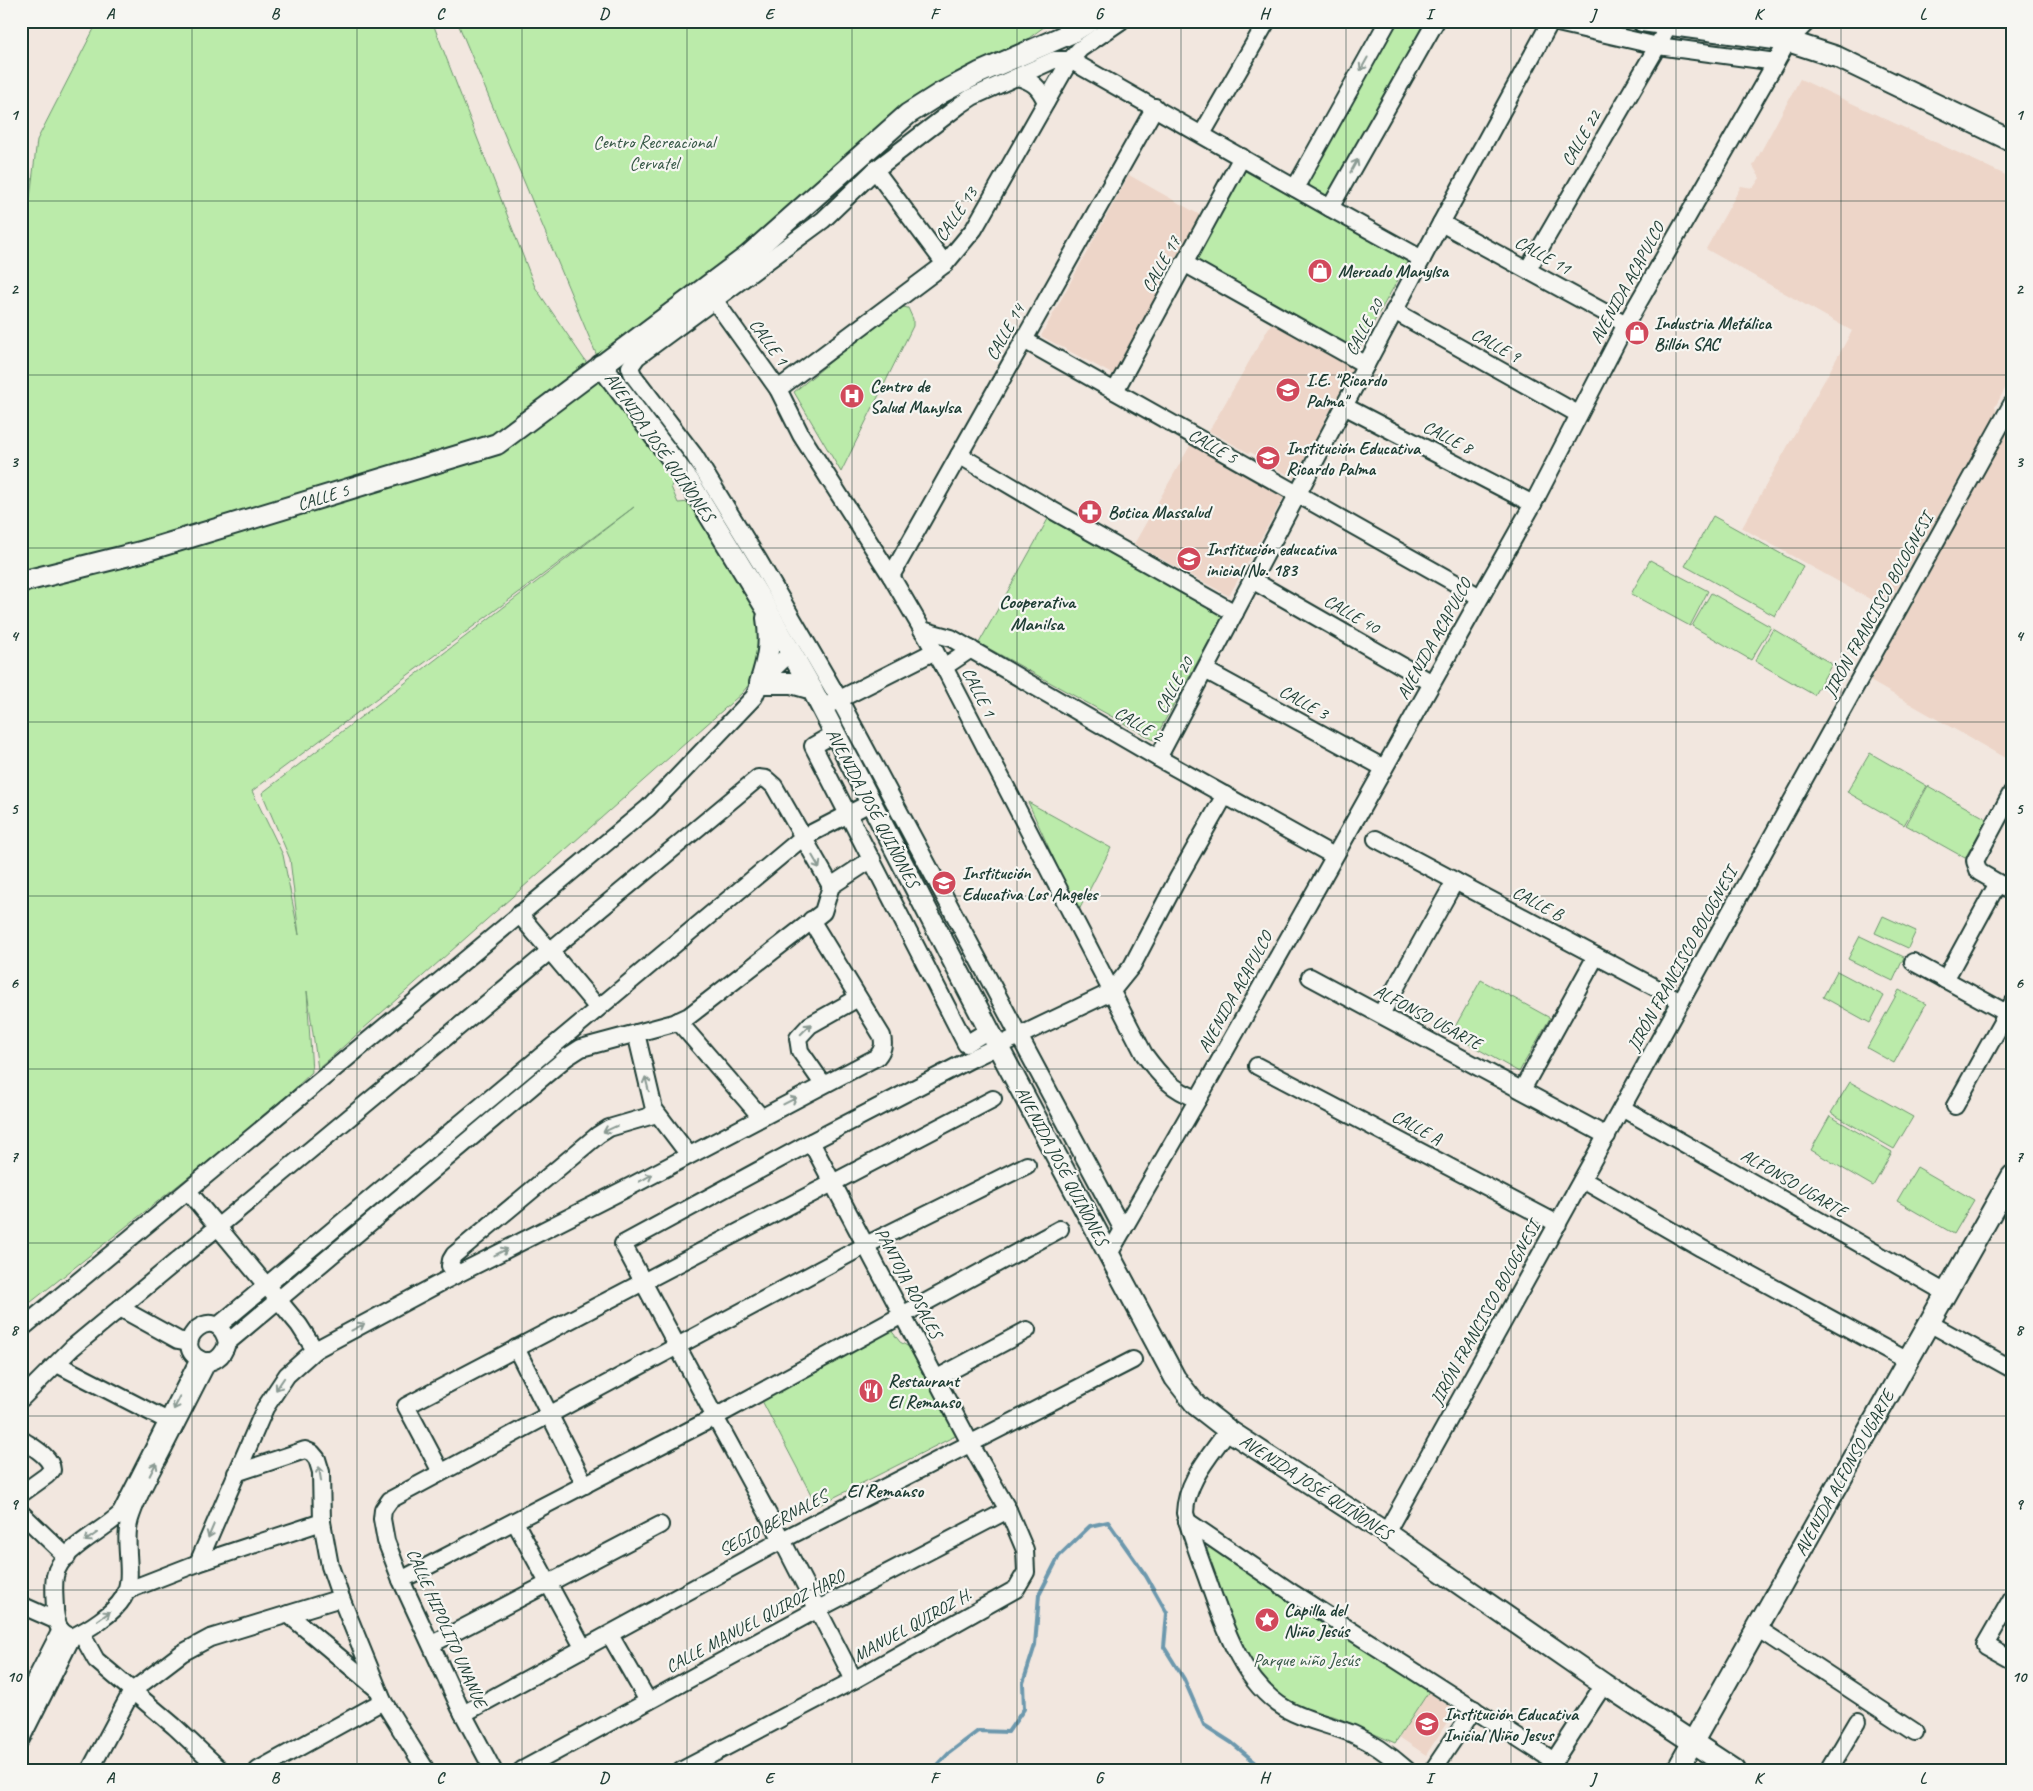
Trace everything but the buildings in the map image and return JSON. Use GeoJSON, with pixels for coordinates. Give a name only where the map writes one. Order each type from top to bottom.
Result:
{"type":"FeatureCollection","features":[{"type":"Feature","properties":{"kind":"street","name":"CALLE 5"},"geometry":{"type":"LineString","coordinates":[[21,582],[142,552],[497,444],[750,255],[908,114],[978,73],[1071,33],[1090,21]]}},
{"type":"Feature","properties":{"kind":"street","name":"CALLE 13"},"geometry":{"type":"LineString","coordinates":[[778,389],[945,264],[974,229],[1070,60],[1080,49],[1121,21]]}},
{"type":"Feature","properties":{"kind":"street"},"geometry":{"type":"LineString","coordinates":[[1202,134],[1267,21]]}},
{"type":"Feature","properties":{"kind":"street"},"geometry":{"type":"LineString","coordinates":[[1295,188],[1388,21]]}},
{"type":"Feature","properties":{"kind":"street"},"geometry":{"type":"LineString","coordinates":[[1330,208],[1436,21]]}},
{"type":"Feature","properties":{"kind":"street"},"geometry":{"type":"LineString","coordinates":[[1551,21],[1658,46],[1776,62]]}},
{"type":"Feature","properties":{"kind":"street","name":"CALLE 20"},"geometry":{"type":"LineString","coordinates":[[1158,758],[1441,222],[1551,21]]}},
{"type":"Feature","properties":{"kind":"street"},"geometry":{"type":"LineString","coordinates":[[1642,21],[1788,42],[1837,57],[2012,141]]}},
{"type":"Feature","properties":{"kind":"street","name":"AVENIDA ACAPULCO"},"geometry":{"type":"LineString","coordinates":[[1109,1254],[1533,504],[1626,324],[1788,42],[1808,21]]}},
{"type":"Feature","properties":{"kind":"street","name":"CALLE 22"},"geometry":{"type":"LineString","coordinates":[[1528,269],[1668,26]]}},
{"type":"Feature","properties":{"kind":"street"},"geometry":{"type":"LineString","coordinates":[[1123,1230],[838,699],[705,470],[630,370],[632,363],[637,357],[823,220],[875,170],[960,105],[1054,60],[1070,60],[1330,208],[1422,258]]}},
{"type":"Feature","properties":{"kind":"street"},"geometry":{"type":"LineString","coordinates":[[1017,77],[1030,80],[1038,87],[1046,102]]}},
{"type":"Feature","properties":{"kind":"street","name":"CALLE 14"},"geometry":{"type":"LineString","coordinates":[[891,576],[1155,107]]}},
{"type":"Feature","properties":{"kind":"street","name":"CALLE 17"},"geometry":{"type":"LineString","coordinates":[[1115,391],[1242,157]]}},
{"type":"Feature","properties":{"kind":"street"},"geometry":{"type":"LineString","coordinates":[[875,170],[945,264]]}},
{"type":"Feature","properties":{"kind":"street","name":"CALLE 11"},"geometry":{"type":"LineString","coordinates":[[1441,222],[1626,324]]}},
{"type":"Feature","properties":{"kind":"street"},"geometry":{"type":"LineString","coordinates":[[1184,263],[1366,365]]}},
{"type":"Feature","properties":{"kind":"street","name":"CALLE 1"},"geometry":{"type":"LineString","coordinates":[[715,301],[778,389],[801,435],[891,576],[944,667],[1144,1054],[1166,1081],[1183,1094],[1198,1099]]}},
{"type":"Feature","properties":{"kind":"street","name":"CALLE 9"},"geometry":{"type":"LineString","coordinates":[[1394,312],[1578,414]]}},
{"type":"Feature","properties":{"kind":"street","name":"CALLE 5"},"geometry":{"type":"LineString","coordinates":[[1024,340],[1480,597]]}},
{"type":"Feature","properties":{"kind":"street","name":"AVENIDA JOSÉ QUIÑONES"},"geometry":{"type":"LineString","coordinates":[[601,365],[688,480],[766,608],[812,689],[993,1038],[1175,1378],[1196,1405],[1228,1430],[1386,1532],[1604,1684],[1735,1770]]}},
{"type":"Feature","properties":{"kind":"street","name":"JIRÓN FRANCISCO BOLOGNESI"},"geometry":{"type":"LineString","coordinates":[[1386,1532],[2012,404]]}},
{"type":"Feature","properties":{"kind":"street","name":"CALLE 8"},"geometry":{"type":"LineString","coordinates":[[1344,406],[1533,504]]}},
{"type":"Feature","properties":{"kind":"street"},"geometry":{"type":"LineString","coordinates":[[959,455],[1050,509],[1235,613]]}},
{"type":"Feature","properties":{"kind":"street","name":"CALLE 40"},"geometry":{"type":"LineString","coordinates":[[1252,580],[1432,683]]}},
{"type":"Feature","properties":{"kind":"street"},"geometry":{"type":"LineString","coordinates":[[760,682],[769,651],[770,638],[766,608]]}},
{"type":"Feature","properties":{"kind":"street","name":"CALLE 2"},"geometry":{"type":"LineString","coordinates":[[922,630],[951,638],[1158,758],[1334,856]]}},
{"type":"Feature","properties":{"kind":"street"},"geometry":{"type":"LineString","coordinates":[[944,667],[971,649]]}},
{"type":"Feature","properties":{"kind":"street"},"geometry":{"type":"LineString","coordinates":[[821,709],[934,651]]}},
{"type":"Feature","properties":{"kind":"street"},"geometry":{"type":"LineString","coordinates":[[21,1330],[648,808],[695,760],[707,732],[790,653]]}},
{"type":"Feature","properties":{"kind":"street","name":"CALLE 3"},"geometry":{"type":"LineString","coordinates":[[1205,670],[1384,768]]}},
{"type":"Feature","properties":{"kind":"street"},"geometry":{"type":"LineString","coordinates":[[760,682],[791,683],[812,689]]}},
{"type":"Feature","properties":{"kind":"street"},"geometry":{"type":"LineString","coordinates":[[834,734],[812,746],[849,814],[966,1044],[1020,1035],[1111,992],[1132,966],[1178,878],[1225,795]]}},
{"type":"Feature","properties":{"kind":"street"},"geometry":{"type":"LineString","coordinates":[[21,1400],[72,1348],[758,778],[766,779],[774,786],[831,886]]}},
{"type":"Feature","properties":{"kind":"street"},"geometry":{"type":"LineString","coordinates":[[1945,980],[2005,887],[1979,872],[1975,861],[2012,792]]}},
{"type":"Feature","properties":{"kind":"street"},"geometry":{"type":"LineString","coordinates":[[218,1326],[802,838],[870,803]]}},
{"type":"Feature","properties":{"kind":"street","name":"CALLE B"},"geometry":{"type":"LineString","coordinates":[[1376,839],[1681,1001]]}},
{"type":"Feature","properties":{"kind":"street"},"geometry":{"type":"LineString","coordinates":[[228,1343],[225,1333],[218,1326],[209,1324],[199,1326],[192,1333],[190,1342],[192,1352],[203,1360],[218,1359],[225,1352],[228,1343],[567,1057],[580,1048],[678,1021],[689,1016],[823,912],[831,886],[872,859]]}},
{"type":"Feature","properties":{"kind":"street"},"geometry":{"type":"LineString","coordinates":[[881,877],[904,868]]}},
{"type":"Feature","properties":{"kind":"street"},"geometry":{"type":"LineString","coordinates":[[1381,1014],[1455,881]]}},
{"type":"Feature","properties":{"kind":"street"},"geometry":{"type":"LineString","coordinates":[[519,914],[598,1008]]}},
{"type":"Feature","properties":{"kind":"street"},"geometry":{"type":"LineString","coordinates":[[198,1562],[265,1408],[280,1382],[315,1350],[458,1273],[635,1184],[761,1116],[877,1057],[881,1052],[884,1042],[882,1036],[811,920]]}},
{"type":"Feature","properties":{"kind":"street"},"geometry":{"type":"LineString","coordinates":[[1522,1090],[1596,956]]}},
{"type":"Feature","properties":{"kind":"street"},"geometry":{"type":"LineString","coordinates":[[1913,962],[1945,980],[2010,1011],[1955,1106]]}},
{"type":"Feature","properties":{"kind":"street","name":"ALFONSO UGARTE"},"geometry":{"type":"LineString","coordinates":[[1310,977],[1607,1136]]}},
{"type":"Feature","properties":{"kind":"street"},"geometry":{"type":"LineString","coordinates":[[823,1084],[800,1051],[798,1038],[810,1024],[858,998]]}},
{"type":"Feature","properties":{"kind":"street"},"geometry":{"type":"LineString","coordinates":[[678,1021],[761,1116]]}},
{"type":"Feature","properties":{"kind":"street"},"geometry":{"type":"LineString","coordinates":[[636,1033],[647,1084],[657,1114],[689,1155]]}},
{"type":"Feature","properties":{"kind":"street"},"geometry":{"type":"LineString","coordinates":[[854,1680],[782,1540],[623,1244],[811,1142],[993,1038]]}},
{"type":"Feature","properties":{"kind":"street","name":"CALLE A"},"geometry":{"type":"LineString","coordinates":[[1257,1066],[1558,1224]]}},
{"type":"Feature","properties":{"kind":"street"},"geometry":{"type":"LineString","coordinates":[[993,1099],[406,1406],[441,1472],[866,1246],[1027,1165]]}},
{"type":"Feature","properties":{"kind":"street","name":"ALFONSO UGARTE"},"geometry":{"type":"LineString","coordinates":[[1622,1108],[1946,1293]]}},
{"type":"Feature","properties":{"kind":"street"},"geometry":{"type":"LineString","coordinates":[[458,1273],[450,1266],[454,1255],[598,1135],[609,1128],[657,1114]]}},
{"type":"Feature","properties":{"kind":"street","name":"PANTOJA ROSALES"},"geometry":{"type":"LineString","coordinates":[[811,1142],[970,1443]]}},
{"type":"Feature","properties":{"kind":"street","name":"AVENIDA ALFONSO UGARTE"},"geometry":{"type":"LineString","coordinates":[[1677,1770],[2012,1176]]}},
{"type":"Feature","properties":{"kind":"street"},"geometry":{"type":"LineString","coordinates":[[1583,1180],[1702,1248],[1908,1361]]}},
{"type":"Feature","properties":{"kind":"street"},"geometry":{"type":"LineString","coordinates":[[188,1191],[306,1334],[315,1350]]}},
{"type":"Feature","properties":{"kind":"street"},"geometry":{"type":"LineString","coordinates":[[401,1580],[715,1417],[1060,1229]]}},
{"type":"Feature","properties":{"kind":"street"},"geometry":{"type":"LineString","coordinates":[[120,1308],[178,1340],[190,1342]]}},
{"type":"Feature","properties":{"kind":"street"},"geometry":{"type":"LineString","coordinates":[[1929,1323],[2012,1370]]}},
{"type":"Feature","properties":{"kind":"street"},"geometry":{"type":"LineString","coordinates":[[937,1378],[1027,1330]]}},
{"type":"Feature","properties":{"kind":"street"},"geometry":{"type":"LineString","coordinates":[[516,1348],[585,1485]]}},
{"type":"Feature","properties":{"kind":"street"},"geometry":{"type":"LineString","coordinates":[[21,1739],[68,1631],[54,1590],[55,1574],[76,1547],[113,1521],[121,1513],[168,1421],[203,1360]]}},
{"type":"Feature","properties":{"kind":"street"},"geometry":{"type":"LineString","coordinates":[[21,1708],[68,1631],[115,1608],[126,1591],[128,1576],[126,1538],[129,1520],[203,1360]]}},
{"type":"Feature","properties":{"kind":"street","name":"SEGIO BERNALES"},"geometry":{"type":"LineString","coordinates":[[463,1714],[782,1540],[1133,1360]]}},
{"type":"Feature","properties":{"kind":"street"},"geometry":{"type":"LineString","coordinates":[[57,1364],[168,1421]]}},
{"type":"Feature","properties":{"kind":"street"},"geometry":{"type":"LineString","coordinates":[[1228,1430],[1189,1487],[1185,1498],[1187,1521],[1226,1633],[1252,1676],[1269,1696],[1284,1708],[1300,1716],[1370,1742],[1407,1770]]}},
{"type":"Feature","properties":{"kind":"street"},"geometry":{"type":"LineString","coordinates":[[21,1439],[52,1464],[52,1470],[21,1494]]}},
{"type":"Feature","properties":{"kind":"street","name":"MANUEL QUIROZ H."},"geometry":{"type":"LineString","coordinates":[[682,1770],[854,1680],[1016,1589],[1026,1572],[1025,1550],[1008,1510],[970,1443]]}},
{"type":"Feature","properties":{"kind":"street"},"geometry":{"type":"LineString","coordinates":[[236,1473],[305,1450],[312,1453],[317,1460],[321,1472],[322,1522],[330,1566],[341,1598],[381,1695],[423,1769]]}},
{"type":"Feature","properties":{"kind":"street","name":"CALLE HIPOLITO UNANUE"},"geometry":{"type":"LineString","coordinates":[[441,1472],[390,1500],[383,1510],[382,1519],[386,1541],[401,1580],[463,1714],[493,1770]]}},
{"type":"Feature","properties":{"kind":"street","name":"CALLE MANUEL QUIROZ HARO"},"geometry":{"type":"LineString","coordinates":[[522,1770],[818,1609],[1008,1510]]}},
{"type":"Feature","properties":{"kind":"street"},"geometry":{"type":"LineString","coordinates":[[21,1513],[67,1557]]}},
{"type":"Feature","properties":{"kind":"street"},"geometry":{"type":"LineString","coordinates":[[1187,1521],[1294,1594],[1474,1709],[1551,1765],[1604,1684]]}},
{"type":"Feature","properties":{"kind":"street"},"geometry":{"type":"LineString","coordinates":[[126,1591],[198,1562],[322,1522]]}},
{"type":"Feature","properties":{"kind":"street"},"geometry":{"type":"LineString","coordinates":[[515,1522],[584,1649]]}},
{"type":"Feature","properties":{"kind":"street"},"geometry":{"type":"LineString","coordinates":[[432,1644],[660,1525]]}},
{"type":"Feature","properties":{"kind":"street"},"geometry":{"type":"LineString","coordinates":[[96,1767],[132,1691],[182,1653],[201,1641],[341,1598]]}},
{"type":"Feature","properties":{"kind":"street"},"geometry":{"type":"LineString","coordinates":[[2012,1598],[1985,1645],[2012,1660]]}},
{"type":"Feature","properties":{"kind":"street"},"geometry":{"type":"LineString","coordinates":[[21,1605],[68,1631],[96,1660],[198,1747],[221,1770]]}},
{"type":"Feature","properties":{"kind":"street"},"geometry":{"type":"LineString","coordinates":[[288,1614],[381,1695]]}},
{"type":"Feature","properties":{"kind":"street"},"geometry":{"type":"LineString","coordinates":[[1757,1628],[1915,1732]]}},
{"type":"Feature","properties":{"kind":"street"},"geometry":{"type":"LineString","coordinates":[[610,1635],[648,1701]]}},
{"type":"Feature","properties":{"kind":"street"},"geometry":{"type":"LineString","coordinates":[[258,1770],[381,1695]]}},
{"type":"Feature","properties":{"kind":"street"},"geometry":{"type":"LineString","coordinates":[[1434,1770],[1474,1709]]}},
{"type":"Feature","properties":{"kind":"street"},"geometry":{"type":"LineString","coordinates":[[1829,1770],[1858,1721]]}},
{"type":"Feature","properties":{"kind":"shaded area"},"geometry":{"type":"Polygon","coordinates":[[[1800,79],[2012,178],[2012,376],[1995,407],[1997,412],[1886,608],[1742,528],[1852,331],[1706,249],[1741,186],[1753,188],[1760,178],[1753,166],[1800,79]]]}},
{"type":"Feature","properties":{"kind":"shaded area"},"geometry":{"type":"Polygon","coordinates":[[[1129,175],[1200,215],[1114,375],[1041,336],[1129,175]]]}},
{"type":"Feature","properties":{"kind":"shaded area","name":"I.E. \"Ricardo Palma\""},"geometry":{"type":"Polygon","coordinates":[[[1272,322],[1352,367],[1354,370],[1333,410],[1325,418],[1326,421],[1294,478],[1266,463],[1265,460],[1209,431],[1272,322]]]}},
{"type":"Feature","properties":{"kind":"shaded area"},"geometry":{"type":"Polygon","coordinates":[[[2007,432],[2012,432],[2012,762],[1870,681],[2007,432]]]}},
{"type":"Feature","properties":{"kind":"shaded area"},"geometry":{"type":"Polygon","coordinates":[[[1191,444],[1284,497],[1229,596],[1134,544],[1191,444]]]}},
{"type":"Feature","properties":{"kind":"shaded area","name":"Institución Educativa Inicial Niño Jesus"},"geometry":{"type":"Polygon","coordinates":[[[1428,1692],[1455,1710],[1426,1755],[1399,1737],[1428,1692]]]}},
{"type":"Feature","properties":{"kind":"green space"},"geometry":{"type":"Polygon","coordinates":[[[98,21],[432,21],[535,287],[601,384],[675,476],[671,487],[678,503],[690,502],[762,618],[764,639],[752,681],[741,694],[318,1069],[307,991],[312,1072],[269,1113],[21,1310],[21,273],[37,140],[98,21]],[[634,507],[252,791],[283,855],[299,935],[290,859],[262,793],[634,507]]]}},
{"type":"Feature","properties":{"kind":"green space","name":"Centro Recreacional Cervatel"},"geometry":{"type":"Polygon","coordinates":[[[457,21],[1052,21],[597,356],[457,21]]]}},
{"type":"Feature","properties":{"kind":"green space"},"geometry":{"type":"Polygon","coordinates":[[[1389,21],[1426,21],[1329,195],[1325,195],[1302,182],[1389,21]]]}},
{"type":"Feature","properties":{"kind":"green space"},"geometry":{"type":"Polygon","coordinates":[[[1245,171],[1408,262],[1358,350],[1195,259],[1245,171]]]}},
{"type":"Feature","properties":{"kind":"green space"},"geometry":{"type":"Polygon","coordinates":[[[898,306],[908,308],[913,319],[913,326],[841,472],[794,392],[898,306]]]}},
{"type":"Feature","properties":{"kind":"green space"},"geometry":{"type":"Polygon","coordinates":[[[1713,516],[1803,566],[1775,616],[1685,566],[1713,516]]]}},
{"type":"Feature","properties":{"kind":"green space"},"geometry":{"type":"Polygon","coordinates":[[[1048,519],[1223,616],[1154,740],[979,643],[1048,519]]]}},
{"type":"Feature","properties":{"kind":"green space"},"geometry":{"type":"Polygon","coordinates":[[[1650,560],[1708,591],[1690,626],[1631,594],[1650,560]]]}},
{"type":"Feature","properties":{"kind":"green space"},"geometry":{"type":"Polygon","coordinates":[[[1711,593],[1771,627],[1751,660],[1692,626],[1711,593]]]}},
{"type":"Feature","properties":{"kind":"green space"},"geometry":{"type":"Polygon","coordinates":[[[1773,629],[1832,664],[1814,695],[1755,661],[1773,629]]]}},
{"type":"Feature","properties":{"kind":"green space"},"geometry":{"type":"Polygon","coordinates":[[[1870,753],[1927,786],[1904,825],[1847,792],[1870,753]]]}},
{"type":"Feature","properties":{"kind":"green space"},"geometry":{"type":"Polygon","coordinates":[[[1928,786],[1987,819],[1965,858],[1906,825],[1928,786]]]}},
{"type":"Feature","properties":{"kind":"green space"},"geometry":{"type":"Polygon","coordinates":[[[1028,802],[1111,848],[1078,912],[1028,802]]]}},
{"type":"Feature","properties":{"kind":"green space"},"geometry":{"type":"Polygon","coordinates":[[[1883,916],[1916,931],[1908,948],[1875,933],[1883,916]]]}},
{"type":"Feature","properties":{"kind":"green space"},"geometry":{"type":"Polygon","coordinates":[[[1860,936],[1904,957],[1893,981],[1848,959],[1860,936]]]}},
{"type":"Feature","properties":{"kind":"green space"},"geometry":{"type":"Polygon","coordinates":[[[1837,971],[1884,996],[1870,1023],[1823,997],[1837,971]]]}},
{"type":"Feature","properties":{"kind":"green space"},"geometry":{"type":"Polygon","coordinates":[[[1481,980],[1550,1018],[1519,1072],[1451,1034],[1481,980]]]}},
{"type":"Feature","properties":{"kind":"green space"},"geometry":{"type":"Polygon","coordinates":[[[1899,990],[1926,1004],[1894,1063],[1867,1048],[1899,990]]]}},
{"type":"Feature","properties":{"kind":"green space"},"geometry":{"type":"Polygon","coordinates":[[[1850,1082],[1913,1117],[1894,1149],[1831,1113],[1850,1082]]]}},
{"type":"Feature","properties":{"kind":"green space"},"geometry":{"type":"Polygon","coordinates":[[[1830,1116],[1892,1152],[1873,1186],[1811,1150],[1830,1116]]]}},
{"type":"Feature","properties":{"kind":"green space"},"geometry":{"type":"Polygon","coordinates":[[[1917,1167],[1974,1200],[1954,1234],[1897,1201],[1917,1167]]]}},
{"type":"Feature","properties":{"kind":"green space"},"geometry":{"type":"Polygon","coordinates":[[[890,1329],[900,1342],[911,1348],[957,1435],[817,1506],[760,1397],[890,1329]]]}},
{"type":"Feature","properties":{"kind":"green space","name":"Parque niño Jesús"},"geometry":{"type":"Polygon","coordinates":[[[1216,1545],[1431,1688],[1395,1743],[1336,1717],[1296,1707],[1276,1696],[1253,1671],[1226,1618],[1206,1551],[1208,1548],[1216,1545]]]}},
{"type":"Feature","properties":{"kind":"waterway"},"geometry":{"type":"LineString","coordinates":[[933,1770],[949,1753],[978,1731],[1008,1732],[1024,1709],[1023,1683],[1035,1645],[1039,1595],[1059,1556],[1090,1526],[1108,1522],[1146,1576],[1167,1613],[1164,1647],[1184,1679],[1204,1725],[1232,1743],[1262,1768],[1269,1770]]}},
{"type":"Feature","properties":{"kind":"place","name":"Mercado Manylsa"},"geometry":{"type":"Point","coordinates":[1320,271]}},
{"type":"Feature","properties":{"kind":"place","name":"Industria Metálica Billón SAC"},"geometry":{"type":"Point","coordinates":[1637,333]}},
{"type":"Feature","properties":{"kind":"place","name":"I.E. \"Ricardo Palma\""},"geometry":{"type":"Point","coordinates":[1288,390]}},
{"type":"Feature","properties":{"kind":"place","name":"Centro de Salud Manylsa"},"geometry":{"type":"Point","coordinates":[852,396]}},
{"type":"Feature","properties":{"kind":"place","name":"Institución Educativa Ricardo Palma"},"geometry":{"type":"Point","coordinates":[1268,458]}},
{"type":"Feature","properties":{"kind":"place","name":"Botica Massalud"},"geometry":{"type":"Point","coordinates":[1090,512]}},
{"type":"Feature","properties":{"kind":"place","name":"Institución educativa inicial No. 183"},"geometry":{"type":"Point","coordinates":[1189,559]}},
{"type":"Feature","properties":{"kind":"place","name":"Institución Educativa Los Angeles"},"geometry":{"type":"Point","coordinates":[944,883]}},
{"type":"Feature","properties":{"kind":"place","name":"Restaurant El Remanso"},"geometry":{"type":"Point","coordinates":[871,1391]}},
{"type":"Feature","properties":{"kind":"place","name":"Capilla del Niño Jesús"},"geometry":{"type":"Point","coordinates":[1267,1620]}},
{"type":"Feature","properties":{"kind":"place","name":"Institución Educativa Inicial Niño Jesus"},"geometry":{"type":"Point","coordinates":[1427,1724]}},
{"type":"Feature","properties":{"kind":"district","name":"Cooperativa Manilsa"},"geometry":{"type":"Point","coordinates":[1037,613]}},
{"type":"Feature","properties":{"kind":"district","name":"El Remanso"},"geometry":{"type":"Point","coordinates":[885,1491]}}]}
